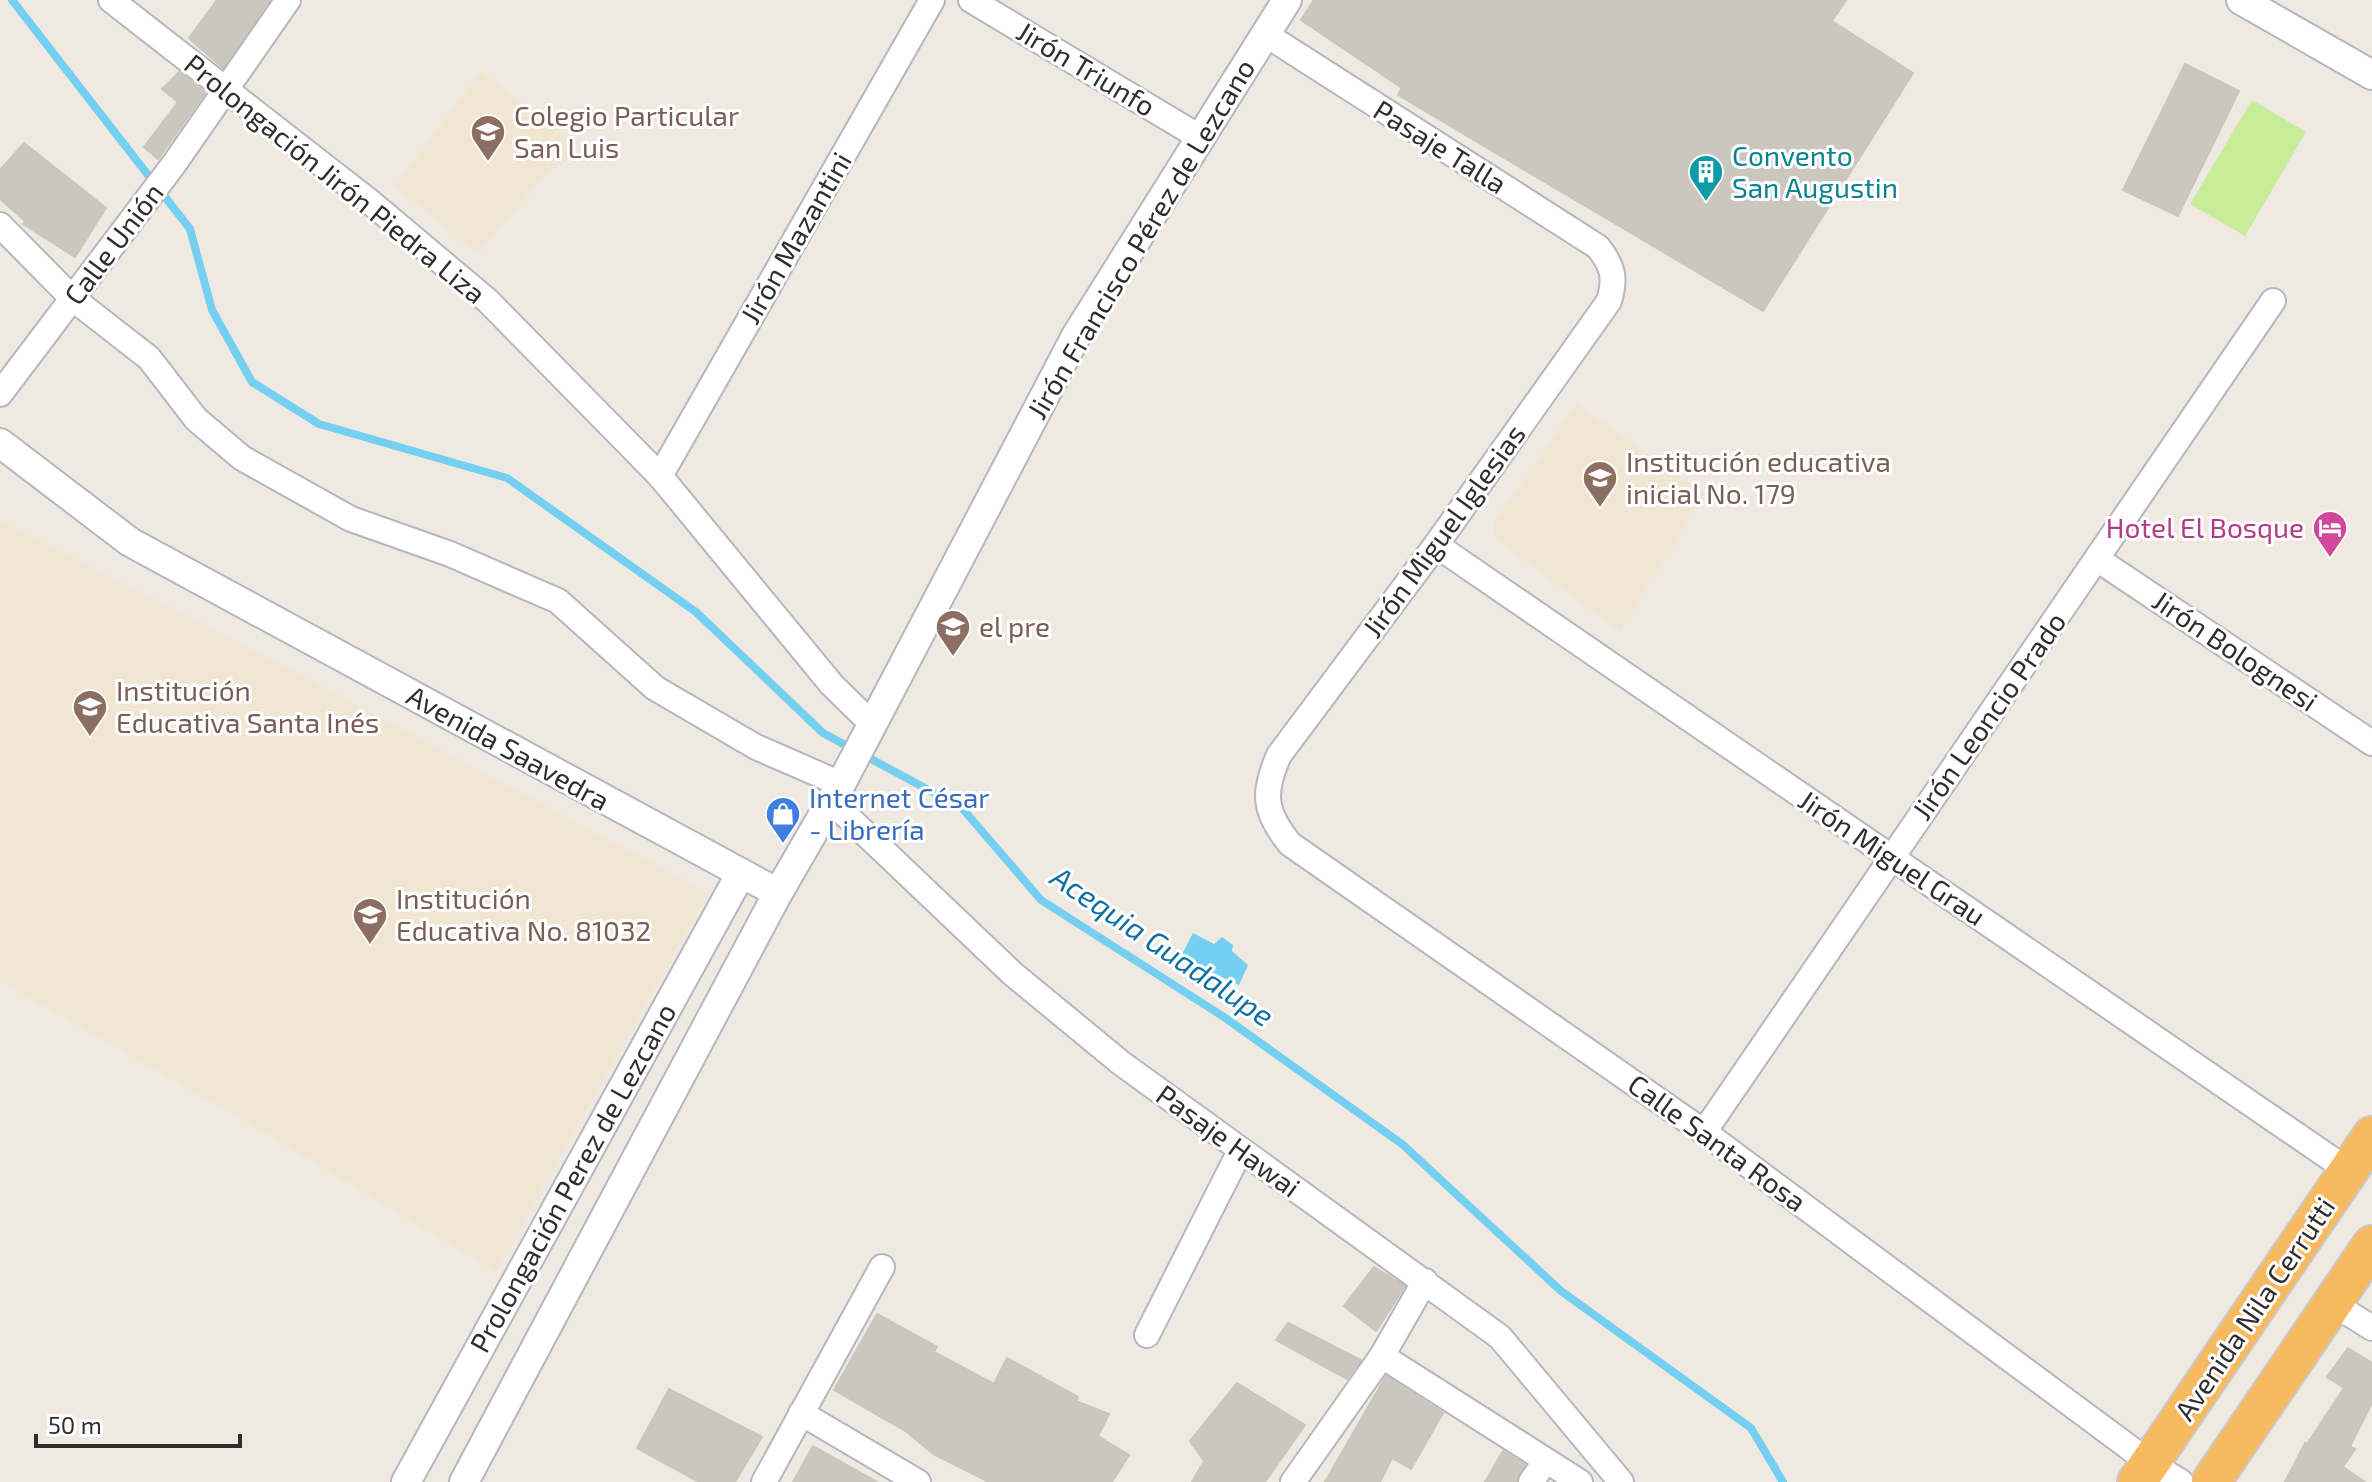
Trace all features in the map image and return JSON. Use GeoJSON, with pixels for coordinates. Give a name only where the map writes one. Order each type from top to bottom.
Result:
{"type":"FeatureCollection","features":[{"type":"Feature","properties":{"kind":"highway","name":"Avenida Nila Cerrutti"},"geometry":{"type":"LineString","coordinates":[[2156,1476],[2372,1136]]}},
{"type":"Feature","properties":{"kind":"highway"},"geometry":{"type":"LineString","coordinates":[[2211,1482],[2372,1245]]}},
{"type":"Feature","properties":{"kind":"street","name":"Prolongación Jirón Piedra Liza"},"geometry":{"type":"LineString","coordinates":[[111,0],[369,201],[488,301],[660,476],[832,685],[864,739]]}},
{"type":"Feature","properties":{"kind":"street","name":"Calle Unión"},"geometry":{"type":"LineString","coordinates":[[0,394],[174,164],[288,0]]}},
{"type":"Feature","properties":{"kind":"street","name":"Jirón Mazantini"},"geometry":{"type":"LineString","coordinates":[[660,476],[932,0]]}},
{"type":"Feature","properties":{"kind":"street","name":"Jirón Triunfo"},"geometry":{"type":"LineString","coordinates":[[971,0],[1201,138]]}},
{"type":"Feature","properties":{"kind":"street","name":"Jirón Francisco Pérez de Lezcano"},"geometry":{"type":"LineString","coordinates":[[836,793],[1076,336],[1287,0]]}},
{"type":"Feature","properties":{"kind":"street"},"geometry":{"type":"LineString","coordinates":[[2241,0],[2372,75]]}},
{"type":"Feature","properties":{"kind":"street","name":"Pasaje Talla"},"geometry":{"type":"LineString","coordinates":[[1265,34],[1598,247],[1611,264]]}},
{"type":"Feature","properties":{"kind":"street"},"geometry":{"type":"LineString","coordinates":[[0,225],[72,298],[149,358],[196,419],[242,458],[351,519],[450,554],[558,601],[655,688],[836,793]]}},
{"type":"Feature","properties":{"kind":"street","name":"Jirón Miguel Iglesias"},"geometry":{"type":"LineString","coordinates":[[1267,797],[1270,775],[1279,755],[1436,545],[1609,301],[1615,283],[1611,264]]}},
{"type":"Feature","properties":{"kind":"street","name":"Jirón Leoncio Prado"},"geometry":{"type":"LineString","coordinates":[[1704,1132],[2273,301]]}},
{"type":"Feature","properties":{"kind":"street","name":"Avenida Saavedra"},"geometry":{"type":"LineString","coordinates":[[0,443],[130,542],[778,893]]}},
{"type":"Feature","properties":{"kind":"street","name":"Jirón Miguel Grau"},"geometry":{"type":"LineString","coordinates":[[1436,545],[2349,1171]]}},
{"type":"Feature","properties":{"kind":"street","name":"Jirón Bolognesi"},"geometry":{"type":"LineString","coordinates":[[2097,559],[2372,743]]}},
{"type":"Feature","properties":{"kind":"street","name":"Prolongación Perez de Lezcano"},"geometry":{"type":"LineString","coordinates":[[464,1482],[778,893],[836,793]]}},
{"type":"Feature","properties":{"kind":"street","name":"Pasaje Hawai"},"geometry":{"type":"LineString","coordinates":[[836,793],[1013,974],[1121,1063],[1500,1337],[1621,1482]]}},
{"type":"Feature","properties":{"kind":"street","name":"Calle Santa Rosa"},"geometry":{"type":"LineString","coordinates":[[1267,797],[1272,821],[1290,844],[1704,1132],[2156,1476]]}},
{"type":"Feature","properties":{"kind":"street","name":"Prolongación Perez de Lezcano"},"geometry":{"type":"LineString","coordinates":[[406,1482],[740,875]]}},
{"type":"Feature","properties":{"kind":"street"},"geometry":{"type":"LineString","coordinates":[[1147,1335],[1240,1151]]}},
{"type":"Feature","properties":{"kind":"street"},"geometry":{"type":"LineString","coordinates":[[764,1482],[882,1267]]}},
{"type":"Feature","properties":{"kind":"street"},"geometry":{"type":"LineString","coordinates":[[1293,1482],[1382,1356],[1425,1281]]}},
{"type":"Feature","properties":{"kind":"street"},"geometry":{"type":"LineString","coordinates":[[2332,1303],[2372,1328]]}},
{"type":"Feature","properties":{"kind":"street"},"geometry":{"type":"LineString","coordinates":[[1382,1356],[1580,1482]]}},
{"type":"Feature","properties":{"kind":"street"},"geometry":{"type":"LineString","coordinates":[[801,1413],[918,1482]]}},
{"type":"Feature","properties":{"kind":"street"},"geometry":{"type":"LineString","coordinates":[[1531,1482],[1545,1462]]}},
{"type":"Feature","properties":{"kind":"shaded area","name":"Colegio Particular San Luis"},"geometry":{"type":"Polygon","coordinates":[[[481,71],[581,150],[545,175],[478,254],[395,186],[481,71]]]}},
{"type":"Feature","properties":{"kind":"shaded area","name":"Institución educativa inicial No. 179"},"geometry":{"type":"Polygon","coordinates":[[[1577,404],[1705,494],[1620,632],[1496,539],[1494,523],[1577,404]]]}},
{"type":"Feature","properties":{"kind":"shaded area","name":"Institución Educativa No. 81032"},"geometry":{"type":"Polygon","coordinates":[[[0,521],[233,639],[708,893],[496,1272],[262,1131],[0,981],[0,521]]]}},
{"type":"Feature","properties":{"kind":"green space"},"geometry":{"type":"Polygon","coordinates":[[[2252,100],[2306,132],[2245,236],[2190,204],[2252,100]]]}},
{"type":"Feature","properties":{"kind":"water"},"geometry":{"type":"Polygon","coordinates":[[[1193,933],[1214,944],[1222,937],[1233,945],[1232,951],[1248,965],[1239,985],[1180,958],[1193,933]]]}},
{"type":"Feature","properties":{"kind":"building"},"geometry":{"type":"Polygon","coordinates":[[[217,0],[270,0],[223,68],[189,38],[217,0]]]}},
{"type":"Feature","properties":{"kind":"building","name":"Convento San Augustin"},"geometry":{"type":"Polygon","coordinates":[[[1314,0],[1846,0],[1832,21],[1913,73],[1763,311],[1398,95],[1402,88],[1301,20],[1314,0]]]}},
{"type":"Feature","properties":{"kind":"building"},"geometry":{"type":"Polygon","coordinates":[[[2185,64],[2239,91],[2178,216],[2123,190],[2185,64]]]}},
{"type":"Feature","properties":{"kind":"building"},"geometry":{"type":"Polygon","coordinates":[[[179,72],[205,93],[158,159],[144,147],[178,102],[162,89],[179,72]]]}},
{"type":"Feature","properties":{"kind":"building"},"geometry":{"type":"Polygon","coordinates":[[[24,143],[106,208],[75,257],[23,224],[25,221],[0,199],[0,170],[24,143]]]}},
{"type":"Feature","properties":{"kind":"building"},"geometry":{"type":"Polygon","coordinates":[[[1374,1267],[1405,1286],[1376,1331],[1344,1306],[1374,1267]]]}},
{"type":"Feature","properties":{"kind":"building"},"geometry":{"type":"Polygon","coordinates":[[[877,1314],[937,1347],[934,1352],[994,1384],[1007,1358],[1078,1397],[1076,1401],[1109,1414],[1098,1436],[1129,1455],[1112,1482],[989,1482],[933,1454],[907,1432],[834,1390],[877,1314]]]}},
{"type":"Feature","properties":{"kind":"building"},"geometry":{"type":"Polygon","coordinates":[[[1288,1323],[1361,1360],[1347,1379],[1276,1340],[1288,1323]]]}},
{"type":"Feature","properties":{"kind":"building"},"geometry":{"type":"Polygon","coordinates":[[[2348,1348],[2372,1363],[2372,1403],[2350,1446],[2355,1449],[2343,1467],[2365,1482],[2285,1482],[2305,1443],[2344,1388],[2327,1377],[2348,1348]]]}},
{"type":"Feature","properties":{"kind":"building"},"geometry":{"type":"Polygon","coordinates":[[[1386,1376],[1443,1413],[1411,1469],[1392,1458],[1380,1482],[1325,1482],[1386,1376]]]}},
{"type":"Feature","properties":{"kind":"building"},"geometry":{"type":"Polygon","coordinates":[[[1237,1383],[1305,1425],[1265,1482],[1192,1482],[1204,1461],[1190,1441],[1237,1383]]]}},
{"type":"Feature","properties":{"kind":"building"},"geometry":{"type":"Polygon","coordinates":[[[669,1389],[762,1437],[735,1482],[699,1482],[637,1448],[669,1389]]]}},
{"type":"Feature","properties":{"kind":"building"},"geometry":{"type":"Polygon","coordinates":[[[813,1446],[877,1482],[793,1482],[813,1446]]]}},
{"type":"Feature","properties":{"kind":"building"},"geometry":{"type":"Polygon","coordinates":[[[1503,1451],[1525,1465],[1516,1482],[1485,1482],[1503,1451]]]}},
{"type":"Feature","properties":{"kind":"waterway","name":"Acequia Guadalupe"},"geometry":{"type":"LineString","coordinates":[[12,0],[190,229],[212,310],[252,382],[319,424],[507,478],[696,612],[823,733],[962,808],[1041,900],[1224,1017],[1402,1144],[1561,1291],[1751,1428],[1783,1482]]}},
{"type":"Feature","properties":{"kind":"place","name":"Colegio Particular San Luis"},"geometry":{"type":"Point","coordinates":[488,163]}},
{"type":"Feature","properties":{"kind":"place","name":"Convento San Augustin"},"geometry":{"type":"Point","coordinates":[1706,203]}},
{"type":"Feature","properties":{"kind":"place","name":"Institución educativa inicial No. 179"},"geometry":{"type":"Point","coordinates":[1600,509]}},
{"type":"Feature","properties":{"kind":"place","name":"Hotel El Bosque"},"geometry":{"type":"Point","coordinates":[2330,559]}},
{"type":"Feature","properties":{"kind":"place","name":"el pre"},"geometry":{"type":"Point","coordinates":[953,658]}},
{"type":"Feature","properties":{"kind":"place","name":"Institución Educativa Santa Inés"},"geometry":{"type":"Point","coordinates":[90,738]}},
{"type":"Feature","properties":{"kind":"place","name":"Internet César - Librería"},"geometry":{"type":"Point","coordinates":[783,845]}},
{"type":"Feature","properties":{"kind":"place","name":"Institución Educativa No. 81032"},"geometry":{"type":"Point","coordinates":[370,946]}}]}
